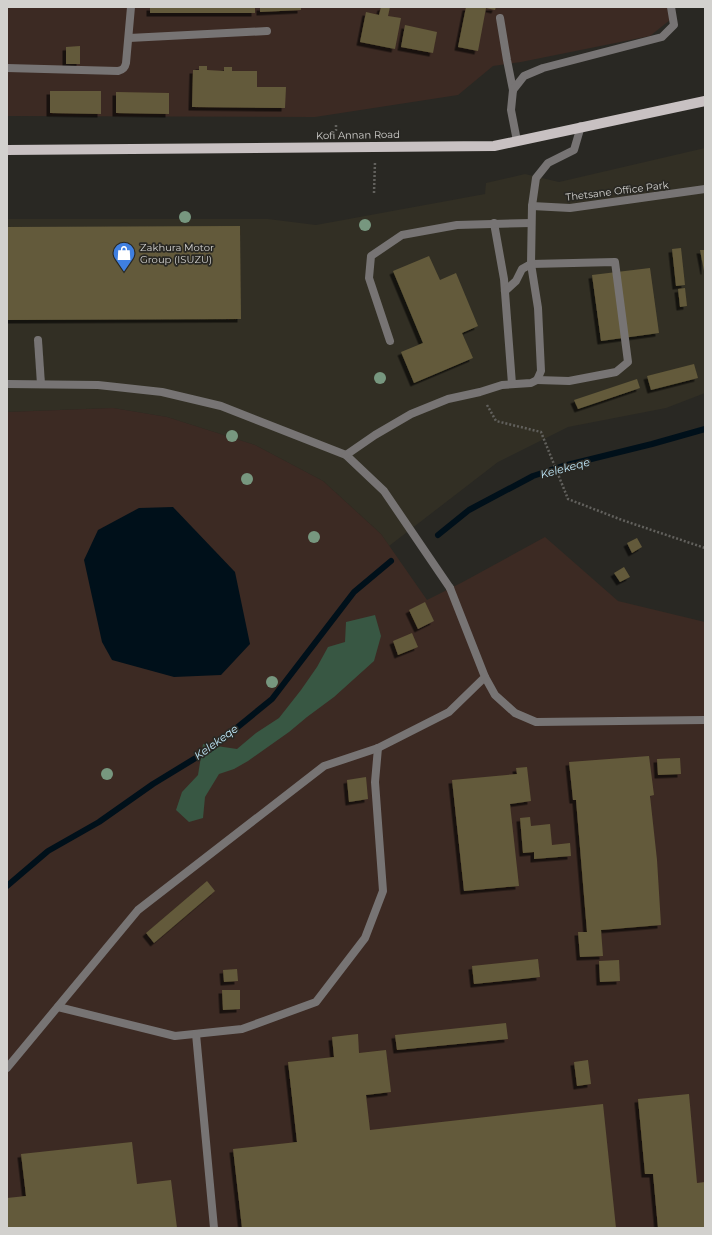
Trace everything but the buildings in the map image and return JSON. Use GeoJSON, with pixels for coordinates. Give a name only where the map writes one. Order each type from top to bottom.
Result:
{"type":"FeatureCollection","features":[{"type":"Feature","properties":{"kind":"main road","name":"Kofi Annan Road"},"geometry":{"type":"LineString","coordinates":[[7,150],[494,146],[581,126],[705,101]]}},
{"type":"Feature","properties":{"kind":"street"},"geometry":{"type":"LineString","coordinates":[[7,68],[118,71],[125,68],[131,7]]}},
{"type":"Feature","properties":{"kind":"street"},"geometry":{"type":"LineString","coordinates":[[514,90],[524,76],[543,68],[662,37],[674,25],[671,7]]}},
{"type":"Feature","properties":{"kind":"street"},"geometry":{"type":"LineString","coordinates":[[500,18],[514,90],[511,110],[517,141]]}},
{"type":"Feature","properties":{"kind":"street"},"geometry":{"type":"LineString","coordinates":[[129,38],[267,31]]}},
{"type":"Feature","properties":{"kind":"street"},"geometry":{"type":"LineString","coordinates":[[538,380],[541,371],[538,308],[531,264],[531,223],[536,178],[548,163],[574,150],[581,126]]}},
{"type":"Feature","properties":{"kind":"street","name":"Thetsane Office Park"},"geometry":{"type":"LineString","coordinates":[[532,206],[570,208],[705,189]]}},
{"type":"Feature","properties":{"kind":"street"},"geometry":{"type":"LineString","coordinates":[[494,223],[504,279],[512,384]]}},
{"type":"Feature","properties":{"kind":"street"},"geometry":{"type":"LineString","coordinates":[[390,341],[369,278],[371,256],[402,235],[457,224],[531,223]]}},
{"type":"Feature","properties":{"kind":"street"},"geometry":{"type":"LineString","coordinates":[[346,455],[375,435],[411,414],[448,399],[480,392],[502,385],[531,383],[538,380],[569,381],[616,372],[628,362],[615,262],[531,264],[522,269],[516,281],[505,291]]}},
{"type":"Feature","properties":{"kind":"street"},"geometry":{"type":"LineString","coordinates":[[38,340],[41,384]]}},
{"type":"Feature","properties":{"kind":"street"},"geometry":{"type":"LineString","coordinates":[[7,384],[98,385],[162,392],[221,406],[346,455],[384,491],[450,588],[485,677],[495,695],[515,713],[536,722],[705,720]]}},
{"type":"Feature","properties":{"kind":"street"},"geometry":{"type":"LineString","coordinates":[[7,1068],[138,910],[324,766],[378,748],[449,712],[485,677]]}},
{"type":"Feature","properties":{"kind":"street"},"geometry":{"type":"LineString","coordinates":[[58,1006],[175,1036],[242,1029],[316,1002],[365,938],[383,891],[375,782],[378,748]]}},
{"type":"Feature","properties":{"kind":"street"},"geometry":{"type":"LineString","coordinates":[[196,1034],[214,1228]]}},
{"type":"Feature","properties":{"kind":"path"},"geometry":{"type":"LineString","coordinates":[[374,147],[374,193]]}},
{"type":"Feature","properties":{"kind":"path"},"geometry":{"type":"LineString","coordinates":[[480,392],[496,421],[541,432],[568,499],[622,520],[705,548]]}},
{"type":"Feature","properties":{"kind":"shaded area"},"geometry":{"type":"Polygon","coordinates":[[[7,7],[669,7],[670,20],[650,36],[521,62],[493,66],[458,95],[315,117],[7,116],[7,7]]]}},
{"type":"Feature","properties":{"kind":"shaded area"},"geometry":{"type":"Polygon","coordinates":[[[705,148],[705,393],[666,408],[568,427],[498,462],[389,546],[381,534],[323,481],[255,445],[167,417],[113,408],[7,412],[7,219],[268,219],[316,225],[485,194],[486,183],[525,174],[559,182],[705,148]]]}},
{"type":"Feature","properties":{"kind":"shaded area"},"geometry":{"type":"Polygon","coordinates":[[[113,408],[167,417],[255,445],[323,481],[381,534],[427,600],[545,537],[618,601],[705,622],[705,1228],[7,1228],[7,412],[113,408]]]}},
{"type":"Feature","properties":{"kind":"green space"},"geometry":{"type":"Polygon","coordinates":[[[375,615],[381,636],[374,661],[334,697],[289,732],[248,761],[234,769],[219,774],[205,797],[203,818],[189,822],[176,810],[182,792],[198,775],[203,744],[237,749],[256,733],[279,718],[317,667],[328,647],[345,642],[346,622],[375,615]]]}},
{"type":"Feature","properties":{"kind":"water"},"geometry":{"type":"Polygon","coordinates":[[[173,507],[235,572],[250,644],[221,675],[174,677],[112,660],[102,642],[84,560],[98,530],[139,508],[173,507]]]}},
{"type":"Feature","properties":{"kind":"waterway","name":"Kelekeqe"},"geometry":{"type":"LineString","coordinates":[[438,535],[469,510],[533,476],[563,466],[705,429]]}},
{"type":"Feature","properties":{"kind":"waterway","name":"Kelekeqe"},"geometry":{"type":"LineString","coordinates":[[7,886],[48,851],[99,822],[153,784],[212,748],[272,699],[354,592],[391,561]]}},
{"type":"Feature","properties":{"kind":"place","name":"Zakhura Motor Group (ISUZU)"},"geometry":{"type":"Point","coordinates":[124,272]}}]}
